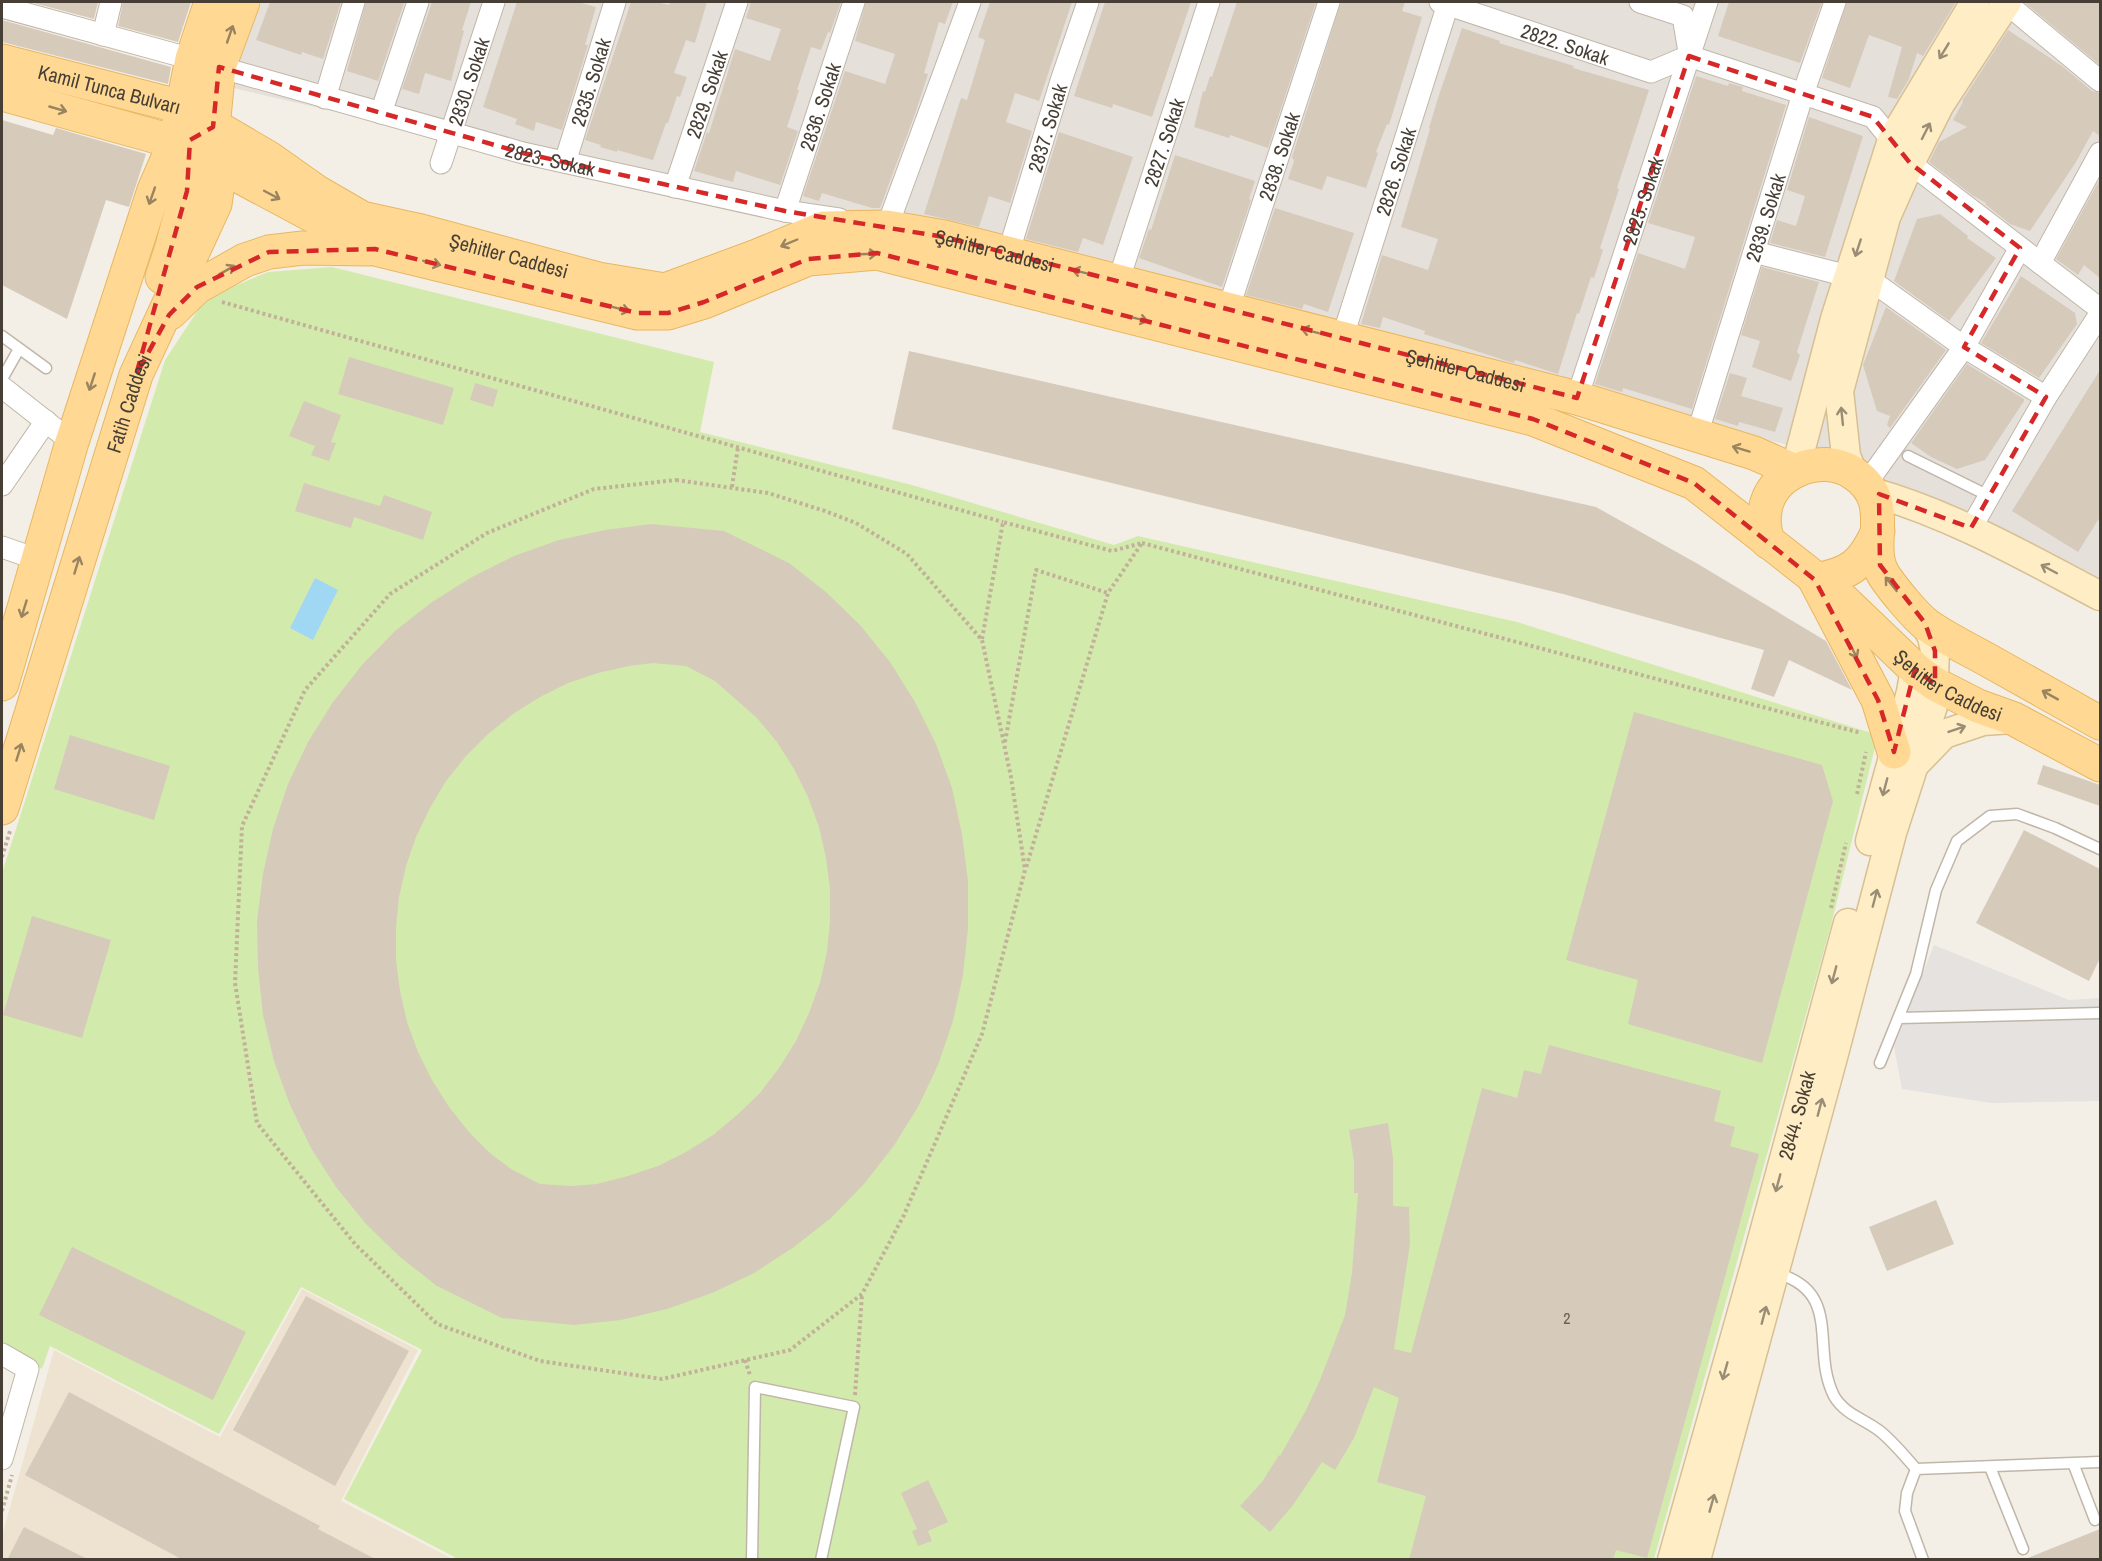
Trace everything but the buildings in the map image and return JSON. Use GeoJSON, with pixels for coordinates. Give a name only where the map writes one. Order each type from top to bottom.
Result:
{"type":"FeatureCollection","features":[{"type":"Feature","properties":{"kind":"main road"},"geometry":{"type":"LineString","coordinates":[[136,375],[153,299],[171,250],[187,192],[190,133],[205,63],[211,2]]}},
{"type":"Feature","properties":{"kind":"main road"},"geometry":{"type":"LineString","coordinates":[[205,63],[243,2]]}},
{"type":"Feature","properties":{"kind":"main road"},"geometry":{"type":"LineString","coordinates":[[1864,483],[1846,456],[1839,392],[1859,278],[1892,141],[1975,2]]}},
{"type":"Feature","properties":{"kind":"main road"},"geometry":{"type":"LineString","coordinates":[[1795,471],[1835,319],[1859,278],[1910,163],[1940,104],[2006,2]]}},
{"type":"Feature","properties":{"kind":"main road","name":"Kamil Tunca Bulvarı"},"geometry":{"type":"LineString","coordinates":[[2,61],[190,133]]}},
{"type":"Feature","properties":{"kind":"main road","name":"Kamil Tunca Bulvarı"},"geometry":{"type":"LineString","coordinates":[[2,94],[190,133]]}},
{"type":"Feature","properties":{"kind":"main road"},"geometry":{"type":"LineString","coordinates":[[2,684],[72,441],[154,190],[190,133]]}},
{"type":"Feature","properties":{"kind":"main road","name":"Şehitler Caddesi"},"geometry":{"type":"LineString","coordinates":[[190,133],[269,158],[317,192],[362,218],[417,230],[598,279],[665,290],[824,228],[887,227],[944,237],[1577,398],[1754,453],[1795,471]]}},
{"type":"Feature","properties":{"kind":"main road","name":"Şehitler Caddesi"},"geometry":{"type":"LineString","coordinates":[[190,133],[220,168],[375,249],[637,313],[668,313],[704,302],[808,259],[877,253],[1533,419],[1694,483],[1843,600],[1925,676],[1978,706],[2014,719],[2100,765]]}},
{"type":"Feature","properties":{"kind":"main road","name":"Fatih Caddesi"},"geometry":{"type":"LineString","coordinates":[[2,808],[136,375],[215,204],[220,168]]}},
{"type":"Feature","properties":{"kind":"main road"},"geometry":{"type":"LineString","coordinates":[[136,375],[169,315],[197,287],[245,260],[269,252],[303,248],[375,249]]}},
{"type":"Feature","properties":{"kind":"main road"},"geometry":{"type":"LineString","coordinates":[[1768,542],[1764,526],[1765,509],[1771,493],[1781,480],[1795,471],[1814,465],[1834,465],[1864,483],[1908,504],[1971,528],[2100,596]]}},
{"type":"Feature","properties":{"kind":"main road","name":"Şehitler Caddesi"},"geometry":{"type":"LineString","coordinates":[[1864,483],[1879,511],[1878,554],[1883,574],[1925,623],[2100,723]]}},
{"type":"Feature","properties":{"kind":"main road"},"geometry":{"type":"LineString","coordinates":[[1878,531],[1869,550],[1855,566],[1836,576],[1815,580],[1878,700],[1886,750]]}},
{"type":"Feature","properties":{"kind":"main road","name":"2844. Sokak"},"geometry":{"type":"LineString","coordinates":[[1696,1560],[1886,750],[1911,692],[1925,676],[1935,651],[1932,637],[1925,623]]}},
{"type":"Feature","properties":{"kind":"main road","name":"2844. Sokak"},"geometry":{"type":"LineString","coordinates":[[1886,750],[1983,721],[2014,719]]}},
{"type":"Feature","properties":{"kind":"main road","name":"2844. Sokak"},"geometry":{"type":"LineString","coordinates":[[1672,1560],[1765,1269]]}},
{"type":"Feature","properties":{"kind":"street"},"geometry":{"type":"LineString","coordinates":[[103,35],[111,2]]}},
{"type":"Feature","properties":{"kind":"street"},"geometry":{"type":"LineString","coordinates":[[325,98],[354,2]]}},
{"type":"Feature","properties":{"kind":"street"},"geometry":{"type":"LineString","coordinates":[[381,113],[418,2]]}},
{"type":"Feature","properties":{"kind":"street","name":"2830. Sokak"},"geometry":{"type":"LineString","coordinates":[[441,163],[494,2]]}},
{"type":"Feature","properties":{"kind":"street","name":"2835. Sokak"},"geometry":{"type":"LineString","coordinates":[[565,162],[615,2]]}},
{"type":"Feature","properties":{"kind":"street","name":"2829. Sokak"},"geometry":{"type":"LineString","coordinates":[[675,187],[737,2]]}},
{"type":"Feature","properties":{"kind":"street","name":"2836. Sokak"},"geometry":{"type":"LineString","coordinates":[[785,211],[854,2]]}},
{"type":"Feature","properties":{"kind":"street"},"geometry":{"type":"LineString","coordinates":[[887,227],[970,2]]}},
{"type":"Feature","properties":{"kind":"street","name":"2837. Sokak"},"geometry":{"type":"LineString","coordinates":[[1008,254],[1061,81],[1088,2]]}},
{"type":"Feature","properties":{"kind":"street","name":"2827. Sokak"},"geometry":{"type":"LineString","coordinates":[[1118,282],[1209,2]]}},
{"type":"Feature","properties":{"kind":"street","name":"2838. Sokak"},"geometry":{"type":"LineString","coordinates":[[1228,310],[1329,2]]}},
{"type":"Feature","properties":{"kind":"street"},"geometry":{"type":"LineString","coordinates":[[1640,2],[1683,16],[1689,56],[1873,117],[1910,163],[2100,311],[2046,397],[1971,528]]}},
{"type":"Feature","properties":{"kind":"street","name":"2825. Sokak"},"geometry":{"type":"LineString","coordinates":[[1577,398],[1707,2]]}},
{"type":"Feature","properties":{"kind":"street","name":"2839. Sokak"},"geometry":{"type":"LineString","coordinates":[[1697,435],[1803,94],[1835,2]]}},
{"type":"Feature","properties":{"kind":"street"},"geometry":{"type":"LineString","coordinates":[[2006,2],[2100,81]]}},
{"type":"Feature","properties":{"kind":"street","name":"2822. Sokak"},"geometry":{"type":"LineString","coordinates":[[1444,3],[1493,10],[1651,72],[1689,56]]}},
{"type":"Feature","properties":{"kind":"street","name":"2826. Sokak"},"geometry":{"type":"LineString","coordinates":[[1342,339],[1444,3]]}},
{"type":"Feature","properties":{"kind":"street","name":"2823. Sokak"},"geometry":{"type":"LineString","coordinates":[[2,7],[451,133],[565,162],[785,211],[887,227]]}},
{"type":"Feature","properties":{"kind":"street"},"geometry":{"type":"LineString","coordinates":[[2040,263],[2100,153]]}},
{"type":"Feature","properties":{"kind":"street"},"geometry":{"type":"LineString","coordinates":[[1864,483],[1964,347],[2020,248]]}},
{"type":"Feature","properties":{"kind":"street"},"geometry":{"type":"LineString","coordinates":[[1754,252],[1859,278],[1964,347],[2046,397]]}},
{"type":"Feature","properties":{"kind":"street"},"geometry":{"type":"LineString","coordinates":[[2,387],[72,441]]}},
{"type":"Feature","properties":{"kind":"street"},"geometry":{"type":"LineString","coordinates":[[2,485],[46,422]]}},
{"type":"Feature","properties":{"kind":"street"},"geometry":{"type":"LineString","coordinates":[[2,547],[39,560]]}},
{"type":"Feature","properties":{"kind":"street"},"geometry":{"type":"LineString","coordinates":[[2,1354],[28,1369],[2,1459]]}},
{"type":"Feature","properties":{"kind":"lane"},"geometry":{"type":"LineString","coordinates":[[2,336],[46,368]]}},
{"type":"Feature","properties":{"kind":"lane"},"geometry":{"type":"LineString","coordinates":[[2,379],[19,349]]}},
{"type":"Feature","properties":{"kind":"lane"},"geometry":{"type":"LineString","coordinates":[[1908,456],[1989,496]]}},
{"type":"Feature","properties":{"kind":"lane"},"geometry":{"type":"LineString","coordinates":[[1880,1063],[1916,974],[1936,890],[1957,841],[1990,816],[2017,814],[2055,828],[2100,849]]}},
{"type":"Feature","properties":{"kind":"lane"},"geometry":{"type":"LineString","coordinates":[[1899,1017],[2100,1013]]}},
{"type":"Feature","properties":{"kind":"lane"},"geometry":{"type":"LineString","coordinates":[[1765,1269],[1801,1284],[1818,1306],[1827,1374],[1839,1403],[1852,1415],[1879,1430],[1916,1469],[2100,1462]]}},
{"type":"Feature","properties":{"kind":"lane"},"geometry":{"type":"LineString","coordinates":[[752,1560],[754,1387],[855,1407],[821,1560]]}},
{"type":"Feature","properties":{"kind":"lane"},"geometry":{"type":"LineString","coordinates":[[2073,1463],[2095,1520]]}},
{"type":"Feature","properties":{"kind":"lane"},"geometry":{"type":"LineString","coordinates":[[1990,1467],[2023,1550]]}},
{"type":"Feature","properties":{"kind":"lane"},"geometry":{"type":"LineString","coordinates":[[1916,1469],[1907,1493],[1905,1511],[1923,1560]]}},
{"type":"Feature","properties":{"kind":"path"},"geometry":{"type":"LineString","coordinates":[[222,302],[1004,522],[1113,551],[1142,543],[1886,750],[1855,801]]}},
{"type":"Feature","properties":{"kind":"path"},"geometry":{"type":"LineString","coordinates":[[732,487],[738,447]]}},
{"type":"Feature","properties":{"kind":"path"},"geometry":{"type":"LineString","coordinates":[[982,640],[907,554],[856,523],[768,493],[676,480],[594,489],[487,533],[390,594],[305,690],[242,826],[236,983],[257,1123],[355,1244],[437,1324],[540,1361],[662,1379],[790,1350],[862,1294],[904,1215],[982,1034],[1025,870],[1108,593],[1142,543]]}},
{"type":"Feature","properties":{"kind":"path"},"geometry":{"type":"LineString","coordinates":[[1004,522],[982,640],[1011,777],[1025,870]]}},
{"type":"Feature","properties":{"kind":"path"},"geometry":{"type":"LineString","coordinates":[[1004,746],[1036,570],[1108,593]]}},
{"type":"Feature","properties":{"kind":"path"},"geometry":{"type":"LineString","coordinates":[[1830,911],[1848,834]]}},
{"type":"Feature","properties":{"kind":"path"},"geometry":{"type":"LineString","coordinates":[[855,1407],[862,1294]]}},
{"type":"Feature","properties":{"kind":"highlighted area"},"geometry":{"type":"Polygon","coordinates":[[[1689,56],[1873,117],[1910,163],[2020,248],[1964,347],[2046,397],[1971,528],[1879,494],[1880,565],[1925,623],[1935,651],[1935,684],[1915,669],[1894,752],[1878,700],[1815,580],[1694,483],[1533,419],[877,253],[808,259],[704,302],[668,313],[637,313],[375,249],[269,252],[197,287],[169,315],[136,375],[187,191],[190,140],[213,127],[219,67],[523,153],[785,211],[944,237],[1577,398],[1689,56]]]}},
{"type":"Feature","properties":{"kind":"shaded area"},"geometry":{"type":"Polygon","coordinates":[[[262,2],[2100,2],[2100,583],[1784,444],[224,86],[262,2]]]}},
{"type":"Feature","properties":{"kind":"shaded area"},"geometry":{"type":"Polygon","coordinates":[[[1934,945],[2069,1000],[2100,998],[2100,1101],[1991,1103],[1902,1089],[1894,1047],[1934,945]]]}},
{"type":"Feature","properties":{"kind":"shaded area"},"geometry":{"type":"Polygon","coordinates":[[[302,1289],[418,1350],[341,1501],[453,1559],[2,1560],[2,1536],[54,1350],[220,1437],[302,1289]]]}},
{"type":"Feature","properties":{"kind":"green space"},"geometry":{"type":"Polygon","coordinates":[[[332,267],[714,362],[700,432],[912,485],[1114,545],[1138,536],[1517,622],[1878,735],[1831,925],[1654,1559],[458,1559],[344,1499],[422,1350],[301,1287],[219,1434],[50,1346],[42,1369],[2,1346],[2,873],[165,360],[206,298],[268,272],[332,267]]]}},
{"type":"Feature","properties":{"kind":"water"},"geometry":{"type":"Polygon","coordinates":[[[315,578],[338,590],[313,640],[290,628],[315,578]]]}}]}
